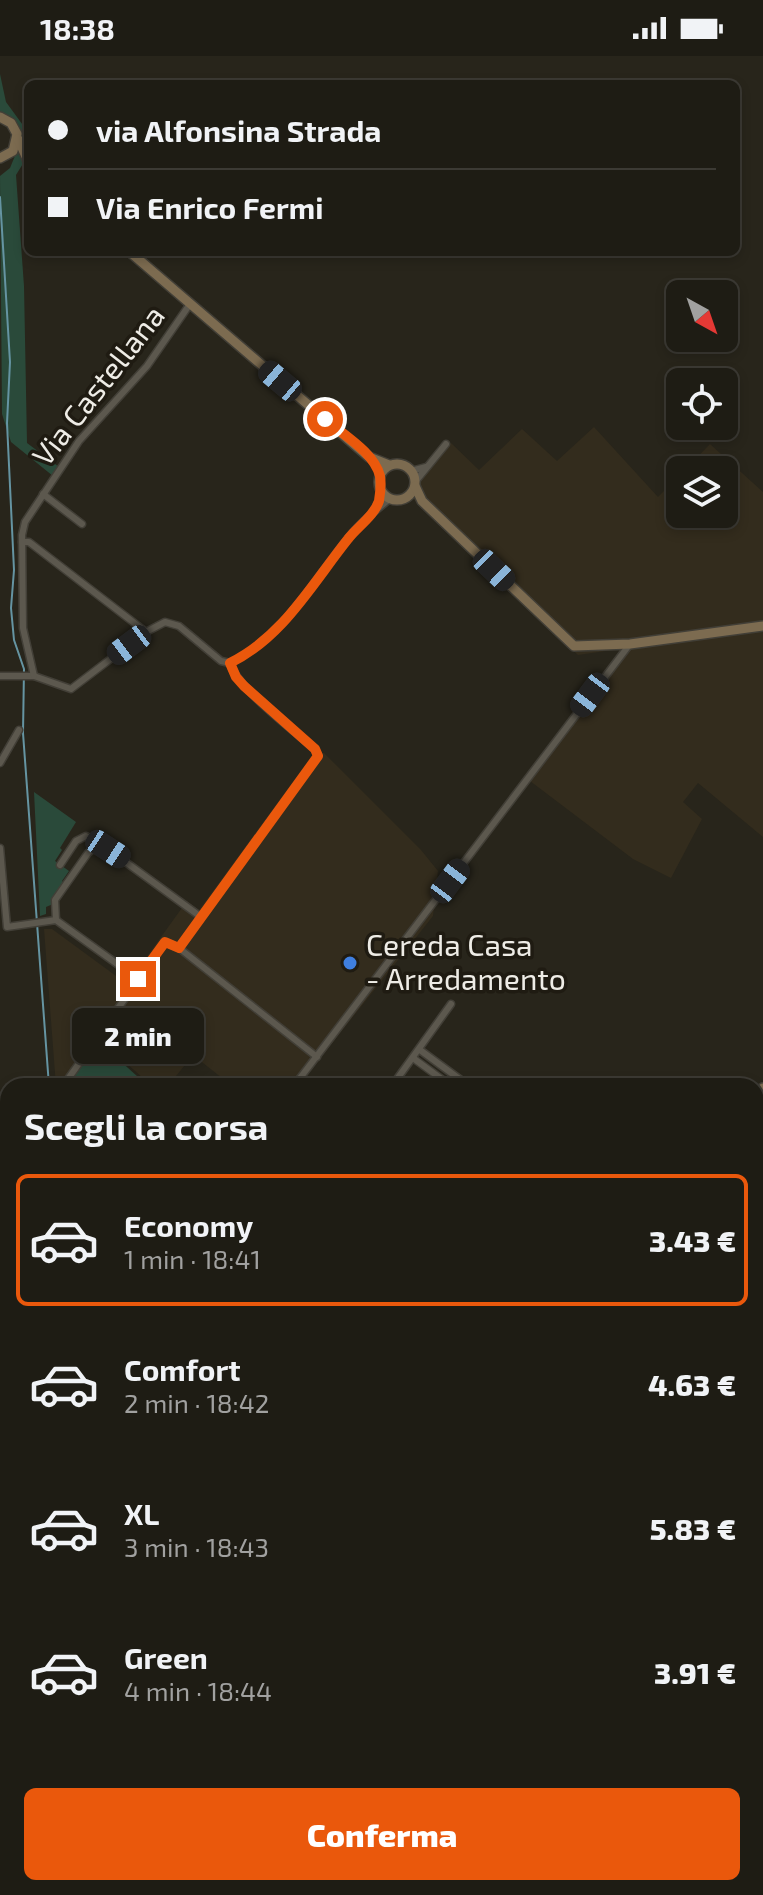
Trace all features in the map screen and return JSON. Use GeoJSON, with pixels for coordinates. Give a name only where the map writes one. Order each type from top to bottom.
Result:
{"type":"FeatureCollection","features":[{"type":"Feature","properties":{"kind":"street"},"geometry":{"type":"LineString","coordinates":[[0,118],[11,123],[24,153]]}},
{"type":"Feature","properties":{"kind":"street"},"geometry":{"type":"LineString","coordinates":[[4,156],[16,145],[17,135]]}},
{"type":"Feature","properties":{"kind":"street"},"geometry":{"type":"LineString","coordinates":[[4,156],[24,162]]}},
{"type":"Feature","properties":{"kind":"street"},"geometry":{"type":"LineString","coordinates":[[135,256],[369,457],[389,465],[401,464],[411,471],[422,501],[574,646],[630,644],[763,626]]}},
{"type":"Feature","properties":{"kind":"street","name":"Via Castellana"},"geometry":{"type":"LineString","coordinates":[[32,676],[23,628],[22,542],[25,522],[79,441],[147,366],[190,304]]}},
{"type":"Feature","properties":{"kind":"street"},"geometry":{"type":"LineString","coordinates":[[405,498],[446,444]]}},
{"type":"Feature","properties":{"kind":"street"},"geometry":{"type":"LineString","coordinates":[[369,457],[391,498]]}},
{"type":"Feature","properties":{"kind":"street"},"geometry":{"type":"LineString","coordinates":[[372,514],[379,501],[380,482],[389,465]]}},
{"type":"Feature","properties":{"kind":"street"},"geometry":{"type":"LineString","coordinates":[[411,471],[426,467]]}},
{"type":"Feature","properties":{"kind":"street","name":"Via Castellana"},"geometry":{"type":"LineString","coordinates":[[43,494],[82,524]]}},
{"type":"Feature","properties":{"kind":"street"},"geometry":{"type":"LineString","coordinates":[[0,676],[32,676],[65,688],[76,687],[146,632],[165,622],[175,623],[221,661],[230,663],[252,649],[289,617],[349,537],[372,514],[391,498],[422,501]]}},
{"type":"Feature","properties":{"kind":"street"},"geometry":{"type":"LineString","coordinates":[[22,542],[29,542],[146,632]]}},
{"type":"Feature","properties":{"kind":"street"},"geometry":{"type":"LineString","coordinates":[[300,1078],[630,644]]}},
{"type":"Feature","properties":{"kind":"street"},"geometry":{"type":"LineString","coordinates":[[179,948],[318,754],[244,686],[230,663]]}},
{"type":"Feature","properties":{"kind":"street"},"geometry":{"type":"LineString","coordinates":[[0,763],[19,730]]}},
{"type":"Feature","properties":{"kind":"street"},"geometry":{"type":"LineString","coordinates":[[60,865],[76,841],[86,836],[201,917]]}},
{"type":"Feature","properties":{"kind":"street"},"geometry":{"type":"LineString","coordinates":[[56,920],[55,900],[88,853],[95,847],[105,847]]}},
{"type":"Feature","properties":{"kind":"street"},"geometry":{"type":"LineString","coordinates":[[0,848],[7,927],[56,920],[138,979]]}},
{"type":"Feature","properties":{"kind":"street"},"geometry":{"type":"LineString","coordinates":[[68,1078],[165,942],[179,948],[317,1057]]}},
{"type":"Feature","properties":{"kind":"street"},"geometry":{"type":"LineString","coordinates":[[398,1078],[451,1004]]}},
{"type":"Feature","properties":{"kind":"street"},"geometry":{"type":"LineString","coordinates":[[420,1050],[458,1078]]}},
{"type":"Feature","properties":{"kind":"street"},"geometry":{"type":"LineString","coordinates":[[413,1058],[440,1078]]}},
{"type":"Feature","properties":{"kind":"shaded area"},"geometry":{"type":"Polygon","coordinates":[[[594,427],[658,497],[666,489],[666,528],[738,528],[738,469],[763,492],[763,837],[698,783],[683,802],[702,819],[671,878],[633,859],[530,781],[606,682],[620,649],[578,655],[406,492],[451,443],[479,470],[522,429],[557,461],[594,427]]]}},
{"type":"Feature","properties":{"kind":"shaded area"},"geometry":{"type":"Polygon","coordinates":[[[710,444],[723,456],[698,456],[710,444]]]}},
{"type":"Feature","properties":{"kind":"shaded area"},"geometry":{"type":"Polygon","coordinates":[[[324,753],[438,871],[433,916],[304,1078],[222,1078],[193,1055],[174,1078],[143,1078],[98,1038],[66,1078],[55,1078],[44,929],[52,929],[127,984],[187,901],[199,910],[313,754],[324,753]]]}},
{"type":"Feature","properties":{"kind":"green space"},"geometry":{"type":"Polygon","coordinates":[[[0,74],[6,102],[24,127],[24,162],[16,175],[24,286],[27,443],[59,467],[53,476],[11,442],[2,414],[0,176],[10,168],[21,141],[15,127],[0,112],[0,74]]]}},
{"type":"Feature","properties":{"kind":"green space"},"geometry":{"type":"Polygon","coordinates":[[[34,792],[76,822],[55,861],[69,871],[62,881],[65,884],[53,904],[46,907],[46,914],[40,916],[34,792]]]}},
{"type":"Feature","properties":{"kind":"green space"},"geometry":{"type":"Polygon","coordinates":[[[97,1040],[139,1078],[71,1078],[97,1040]]]}},
{"type":"Feature","properties":{"kind":"waterway"},"geometry":{"type":"LineString","coordinates":[[0,197],[10,362],[7,423],[14,570],[11,608],[14,640],[24,669],[23,733],[48,1078]]}},
{"type":"Feature","properties":{"kind":"place","name":"Cereda Casa - Arredamento"},"geometry":{"type":"Point","coordinates":[350,963]}},
{"type":"Feature","properties":{"kind":"route"},"geometry":{"type":"LineString","coordinates":[[138,979],[162,944],[173,943],[179,948],[318,756],[315,749],[244,686],[230,663],[274,632],[289,617],[349,537],[372,514],[379,501],[380,477],[369,457],[325,419]]}}]}
